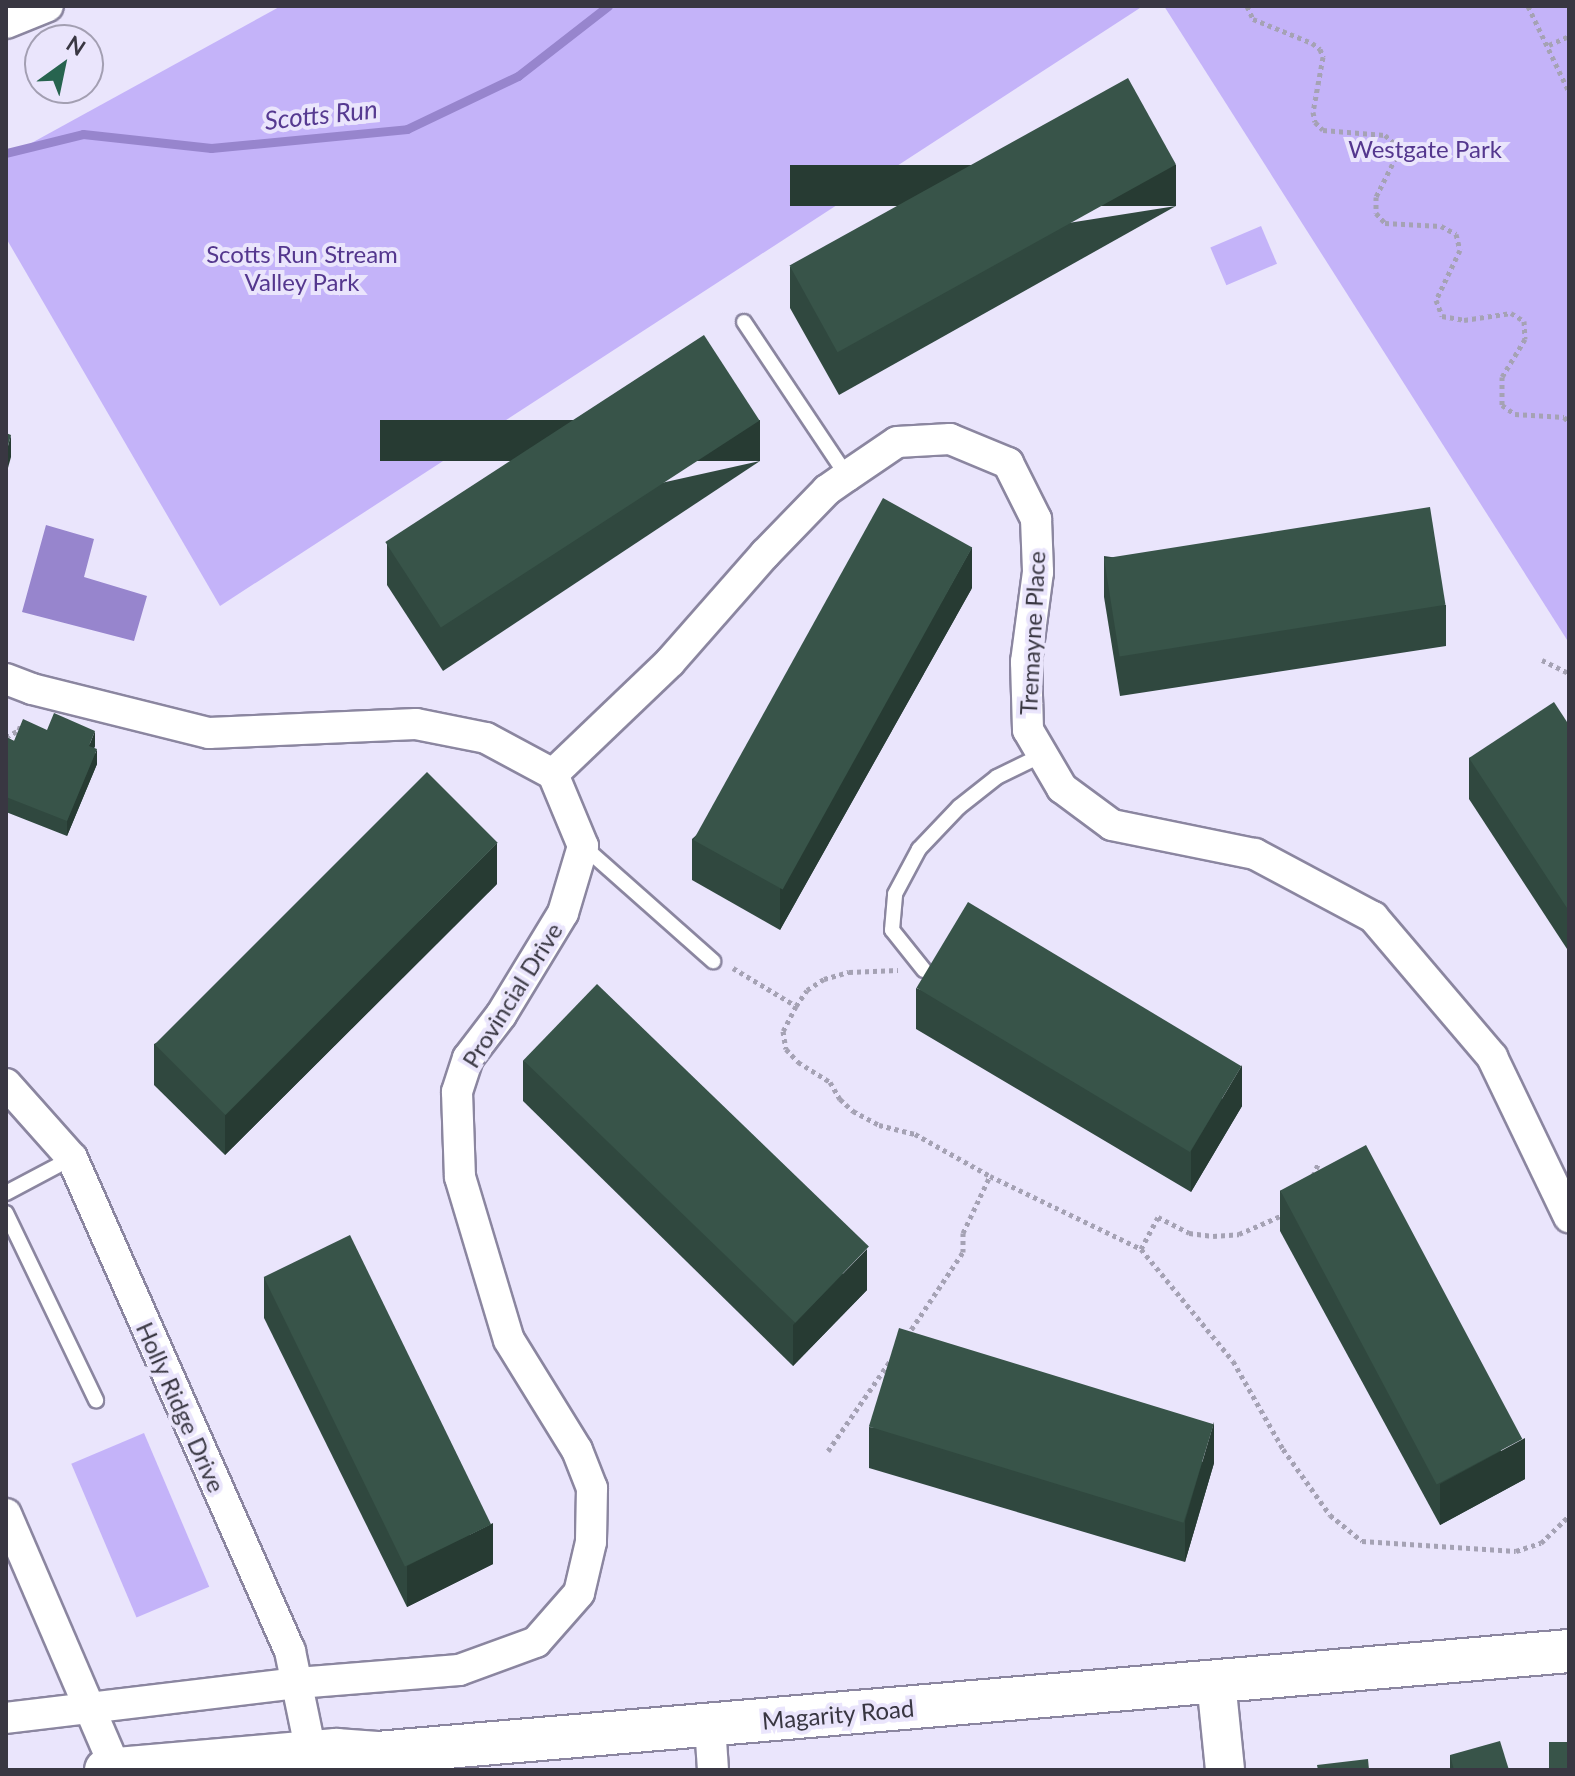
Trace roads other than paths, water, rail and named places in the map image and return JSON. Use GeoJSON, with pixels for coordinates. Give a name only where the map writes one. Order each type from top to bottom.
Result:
{"type":"FeatureCollection","features":[{"type":"Feature","properties":{"kind":"main road","name":"Magarity Road"},"geometry":{"type":"LineString","coordinates":[[106,1770],[200,1765],[311,1752],[377,1753],[1569,1651]]}},
{"type":"Feature","properties":{"kind":"street"},"geometry":{"type":"LineString","coordinates":[[6,23],[48,6]]}},
{"type":"Feature","properties":{"kind":"street","name":"Tremayne Place"},"geometry":{"type":"LineString","coordinates":[[553,774],[670,662],[765,554],[827,490],[847,476],[897,442],[950,439],[1008,463],[1036,519],[1038,572],[1026,662],[1028,730],[1062,788],[1112,825],[1255,854],[1373,917],[1492,1057],[1569,1217]]}},
{"type":"Feature","properties":{"kind":"street"},"geometry":{"type":"LineString","coordinates":[[6,679],[32,689],[209,733],[416,724],[486,738],[553,774],[583,846]]}},
{"type":"Feature","properties":{"kind":"street","name":"Provincial Drive"},"geometry":{"type":"LineString","coordinates":[[6,1718],[298,1683],[459,1670],[536,1642],[579,1593],[591,1542],[592,1488],[577,1450],[509,1340],[460,1177],[457,1092],[468,1058],[501,1015],[563,913],[583,846]]}},
{"type":"Feature","properties":{"kind":"street","name":"Holly Ridge Drive"},"geometry":{"type":"LineString","coordinates":[[6,1084],[72,1158],[290,1651],[311,1752]]}},
{"type":"Feature","properties":{"kind":"street"},"geometry":{"type":"LineString","coordinates":[[6,1514],[116,1769]]}},
{"type":"Feature","properties":{"kind":"street"},"geometry":{"type":"LineString","coordinates":[[1216,1681],[1225,1770]]}},
{"type":"Feature","properties":{"kind":"street"},"geometry":{"type":"LineString","coordinates":[[710,1725],[713,1770]]}},
{"type":"Feature","properties":{"kind":"lane"},"geometry":{"type":"LineString","coordinates":[[744,322],[847,476]]}},
{"type":"Feature","properties":{"kind":"lane"},"geometry":{"type":"LineString","coordinates":[[924,970],[892,930],[895,894],[919,849],[959,807],[997,777],[1042,755]]}},
{"type":"Feature","properties":{"kind":"lane"},"geometry":{"type":"LineString","coordinates":[[583,846],[713,961]]}},
{"type":"Feature","properties":{"kind":"lane"},"geometry":{"type":"LineString","coordinates":[[6,1193],[72,1158]]}},
{"type":"Feature","properties":{"kind":"lane"},"geometry":{"type":"LineString","coordinates":[[6,1213],[96,1400]]}},
{"type":"Feature","properties":{"kind":"waterway","name":"Scotts Run"},"geometry":{"type":"LineString","coordinates":[[6,153],[83,134],[211,148],[407,129],[518,76],[608,6]]}},
{"type":"Feature","properties":{"kind":"park label","name":"Westgate Park"},"geometry":{"type":"Point","coordinates":[1425,149]}},
{"type":"Feature","properties":{"kind":"park label","name":"Scotts Run Stream Valley Park"},"geometry":{"type":"Point","coordinates":[302,268]}}]}
